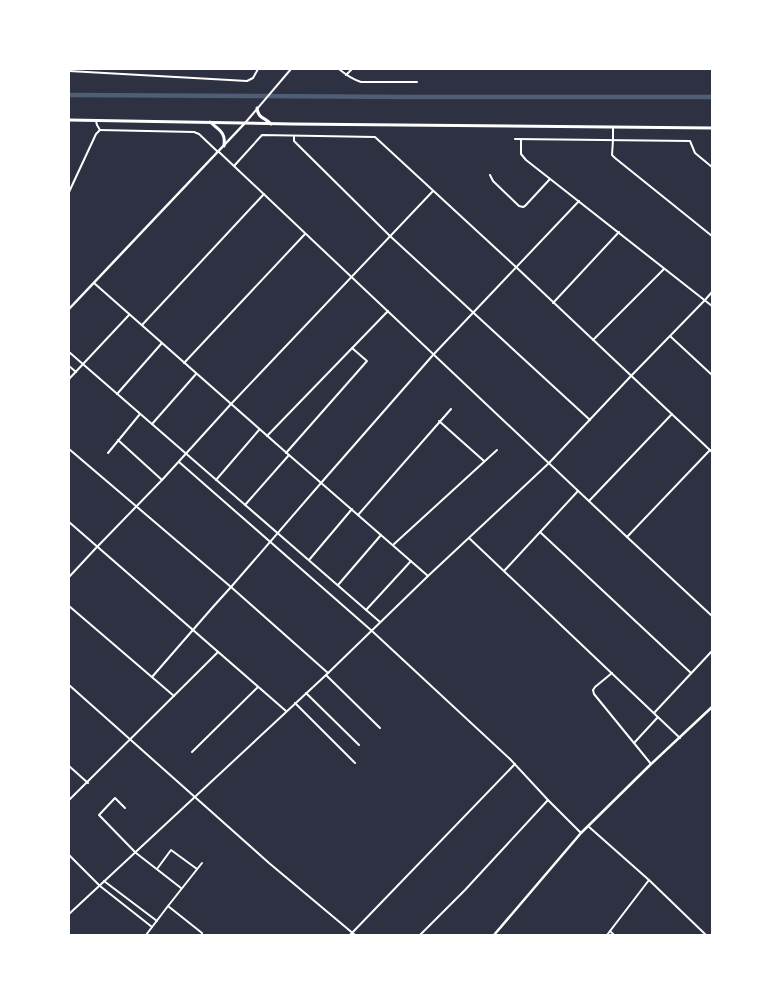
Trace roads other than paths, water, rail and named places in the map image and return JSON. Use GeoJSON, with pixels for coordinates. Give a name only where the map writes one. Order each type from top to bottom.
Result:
{"type":"FeatureCollection","features":[{"type":"Feature","properties":{"kind":"main road"},"geometry":{"type":"LineString","coordinates":[[258,107],[258,113],[260,116],[268,120],[271,124]]}},
{"type":"Feature","properties":{"kind":"main road"},"geometry":{"type":"LineString","coordinates":[[69,120],[271,124],[712,128]]}},
{"type":"Feature","properties":{"kind":"main road"},"geometry":{"type":"LineString","coordinates":[[210,122],[222,133],[224,138],[224,146]]}},
{"type":"Feature","properties":{"kind":"main road"},"geometry":{"type":"LineString","coordinates":[[69,309],[245,123]]}},
{"type":"Feature","properties":{"kind":"main road"},"geometry":{"type":"LineString","coordinates":[[494,935],[581,833],[651,764],[712,707]]}},
{"type":"Feature","properties":{"kind":"street"},"geometry":{"type":"LineString","coordinates":[[69,71],[247,81],[252,78],[258,69]]}},
{"type":"Feature","properties":{"kind":"street"},"geometry":{"type":"LineString","coordinates":[[245,123],[291,69]]}},
{"type":"Feature","properties":{"kind":"street"},"geometry":{"type":"LineString","coordinates":[[339,69],[346,75],[361,82],[417,82]]}},
{"type":"Feature","properties":{"kind":"street"},"geometry":{"type":"LineString","coordinates":[[346,75],[352,69]]}},
{"type":"Feature","properties":{"kind":"street"},"geometry":{"type":"LineString","coordinates":[[96,120],[100,130]]}},
{"type":"Feature","properties":{"kind":"street"},"geometry":{"type":"LineString","coordinates":[[612,127],[612,155],[712,236]]}},
{"type":"Feature","properties":{"kind":"street"},"geometry":{"type":"LineString","coordinates":[[69,192],[96,134],[100,130],[194,132],[199,134],[712,616]]}},
{"type":"Feature","properties":{"kind":"street"},"geometry":{"type":"LineString","coordinates":[[234,166],[262,135],[375,137],[672,414],[711,451],[627,537]]}},
{"type":"Feature","properties":{"kind":"street"},"geometry":{"type":"LineString","coordinates":[[294,136],[294,141],[390,236],[590,420]]}},
{"type":"Feature","properties":{"kind":"street"},"geometry":{"type":"LineString","coordinates":[[515,139],[690,141],[695,153],[712,167]]}},
{"type":"Feature","properties":{"kind":"street"},"geometry":{"type":"LineString","coordinates":[[521,139],[521,154],[526,160],[712,306]]}},
{"type":"Feature","properties":{"kind":"street"},"geometry":{"type":"LineString","coordinates":[[490,175],[519,206],[523,207],[550,179]]}},
{"type":"Feature","properties":{"kind":"street"},"geometry":{"type":"LineString","coordinates":[[69,577],[97,546],[162,480],[230,404],[433,191]]}},
{"type":"Feature","properties":{"kind":"street"},"geometry":{"type":"LineString","coordinates":[[142,325],[264,194]]}},
{"type":"Feature","properties":{"kind":"street"},"geometry":{"type":"LineString","coordinates":[[152,677],[434,355],[578,201]]}},
{"type":"Feature","properties":{"kind":"street"},"geometry":{"type":"LineString","coordinates":[[553,303],[619,232]]}},
{"type":"Feature","properties":{"kind":"street"},"geometry":{"type":"LineString","coordinates":[[184,363],[305,234]]}},
{"type":"Feature","properties":{"kind":"street"},"geometry":{"type":"LineString","coordinates":[[593,340],[664,269]]}},
{"type":"Feature","properties":{"kind":"street"},"geometry":{"type":"LineString","coordinates":[[94,283],[259,430],[428,576]]}},
{"type":"Feature","properties":{"kind":"street"},"geometry":{"type":"LineString","coordinates":[[69,914],[326,675],[428,576],[549,463],[712,292]]}},
{"type":"Feature","properties":{"kind":"street"},"geometry":{"type":"LineString","coordinates":[[267,436],[388,311]]}},
{"type":"Feature","properties":{"kind":"street"},"geometry":{"type":"LineString","coordinates":[[69,379],[129,315]]}},
{"type":"Feature","properties":{"kind":"street"},"geometry":{"type":"LineString","coordinates":[[670,336],[712,375]]}},
{"type":"Feature","properties":{"kind":"street"},"geometry":{"type":"LineString","coordinates":[[117,394],[162,343]]}},
{"type":"Feature","properties":{"kind":"street"},"geometry":{"type":"LineString","coordinates":[[286,453],[367,361],[352,348]]}},
{"type":"Feature","properties":{"kind":"street"},"geometry":{"type":"LineString","coordinates":[[69,352],[380,622]]}},
{"type":"Feature","properties":{"kind":"street"},"geometry":{"type":"LineString","coordinates":[[69,366],[76,372]]}},
{"type":"Feature","properties":{"kind":"street"},"geometry":{"type":"LineString","coordinates":[[152,424],[196,374]]}},
{"type":"Feature","properties":{"kind":"street"},"geometry":{"type":"LineString","coordinates":[[358,515],[451,409]]}},
{"type":"Feature","properties":{"kind":"street"},"geometry":{"type":"LineString","coordinates":[[108,453],[140,414]]}},
{"type":"Feature","properties":{"kind":"street"},"geometry":{"type":"LineString","coordinates":[[589,501],[672,414]]}},
{"type":"Feature","properties":{"kind":"street"},"geometry":{"type":"LineString","coordinates":[[439,421],[484,461]]}},
{"type":"Feature","properties":{"kind":"street"},"geometry":{"type":"LineString","coordinates":[[216,480],[259,430]]}},
{"type":"Feature","properties":{"kind":"street"},"geometry":{"type":"LineString","coordinates":[[118,440],[162,480]]}},
{"type":"Feature","properties":{"kind":"street"},"geometry":{"type":"LineString","coordinates":[[69,449],[232,587],[328,673]]}},
{"type":"Feature","properties":{"kind":"street"},"geometry":{"type":"LineString","coordinates":[[393,545],[497,450]]}},
{"type":"Feature","properties":{"kind":"street"},"geometry":{"type":"LineString","coordinates":[[245,505],[289,456]]}},
{"type":"Feature","properties":{"kind":"street"},"geometry":{"type":"LineString","coordinates":[[178,462],[372,631],[510,759],[581,833]]}},
{"type":"Feature","properties":{"kind":"street"},"geometry":{"type":"LineString","coordinates":[[504,571],[578,491]]}},
{"type":"Feature","properties":{"kind":"street"},"geometry":{"type":"LineString","coordinates":[[309,560],[352,509]]}},
{"type":"Feature","properties":{"kind":"street"},"geometry":{"type":"LineString","coordinates":[[69,522],[286,711]]}},
{"type":"Feature","properties":{"kind":"street"},"geometry":{"type":"LineString","coordinates":[[540,532],[691,673]]}},
{"type":"Feature","properties":{"kind":"street"},"geometry":{"type":"LineString","coordinates":[[338,586],[381,535]]}},
{"type":"Feature","properties":{"kind":"street"},"geometry":{"type":"LineString","coordinates":[[469,538],[680,738]]}},
{"type":"Feature","properties":{"kind":"street"},"geometry":{"type":"LineString","coordinates":[[366,610],[411,561]]}},
{"type":"Feature","properties":{"kind":"street"},"geometry":{"type":"LineString","coordinates":[[69,606],[174,696]]}},
{"type":"Feature","properties":{"kind":"street"},"geometry":{"type":"LineString","coordinates":[[654,713],[712,651]]}},
{"type":"Feature","properties":{"kind":"street"},"geometry":{"type":"LineString","coordinates":[[69,800],[88,783],[218,652]]}},
{"type":"Feature","properties":{"kind":"street"},"geometry":{"type":"LineString","coordinates":[[612,673],[595,687],[594,693],[651,764]]}},
{"type":"Feature","properties":{"kind":"street"},"geometry":{"type":"LineString","coordinates":[[326,675],[380,728]]}},
{"type":"Feature","properties":{"kind":"street"},"geometry":{"type":"LineString","coordinates":[[69,685],[269,863],[355,935]]}},
{"type":"Feature","properties":{"kind":"street"},"geometry":{"type":"LineString","coordinates":[[192,752],[258,687]]}},
{"type":"Feature","properties":{"kind":"street"},"geometry":{"type":"LineString","coordinates":[[306,693],[359,745]]}},
{"type":"Feature","properties":{"kind":"street"},"geometry":{"type":"LineString","coordinates":[[295,703],[355,763]]}},
{"type":"Feature","properties":{"kind":"street"},"geometry":{"type":"LineString","coordinates":[[634,743],[658,717]]}},
{"type":"Feature","properties":{"kind":"street"},"geometry":{"type":"LineString","coordinates":[[350,935],[515,764]]}},
{"type":"Feature","properties":{"kind":"street"},"geometry":{"type":"LineString","coordinates":[[69,766],[88,783]]}},
{"type":"Feature","properties":{"kind":"street"},"geometry":{"type":"LineString","coordinates":[[125,808],[115,798],[98,815],[136,852],[182,888]]}},
{"type":"Feature","properties":{"kind":"street"},"geometry":{"type":"LineString","coordinates":[[420,935],[465,890],[548,800]]}},
{"type":"Feature","properties":{"kind":"street"},"geometry":{"type":"LineString","coordinates":[[588,826],[649,880],[706,935]]}},
{"type":"Feature","properties":{"kind":"street"},"geometry":{"type":"LineString","coordinates":[[157,869],[171,850],[197,869]]}},
{"type":"Feature","properties":{"kind":"street"},"geometry":{"type":"LineString","coordinates":[[69,855],[100,886],[152,927]]}},
{"type":"Feature","properties":{"kind":"street"},"geometry":{"type":"LineString","coordinates":[[146,935],[202,863]]}},
{"type":"Feature","properties":{"kind":"street"},"geometry":{"type":"LineString","coordinates":[[607,935],[649,880]]}},
{"type":"Feature","properties":{"kind":"street"},"geometry":{"type":"LineString","coordinates":[[104,881],[157,921]]}},
{"type":"Feature","properties":{"kind":"street"},"geometry":{"type":"LineString","coordinates":[[168,906],[202,933],[202,935]]}},
{"type":"Feature","properties":{"kind":"street"},"geometry":{"type":"LineString","coordinates":[[610,932],[614,935]]}},
{"type":"Feature","properties":{"kind":"waterway"},"geometry":{"type":"LineString","coordinates":[[69,95],[712,97]]}}]}
